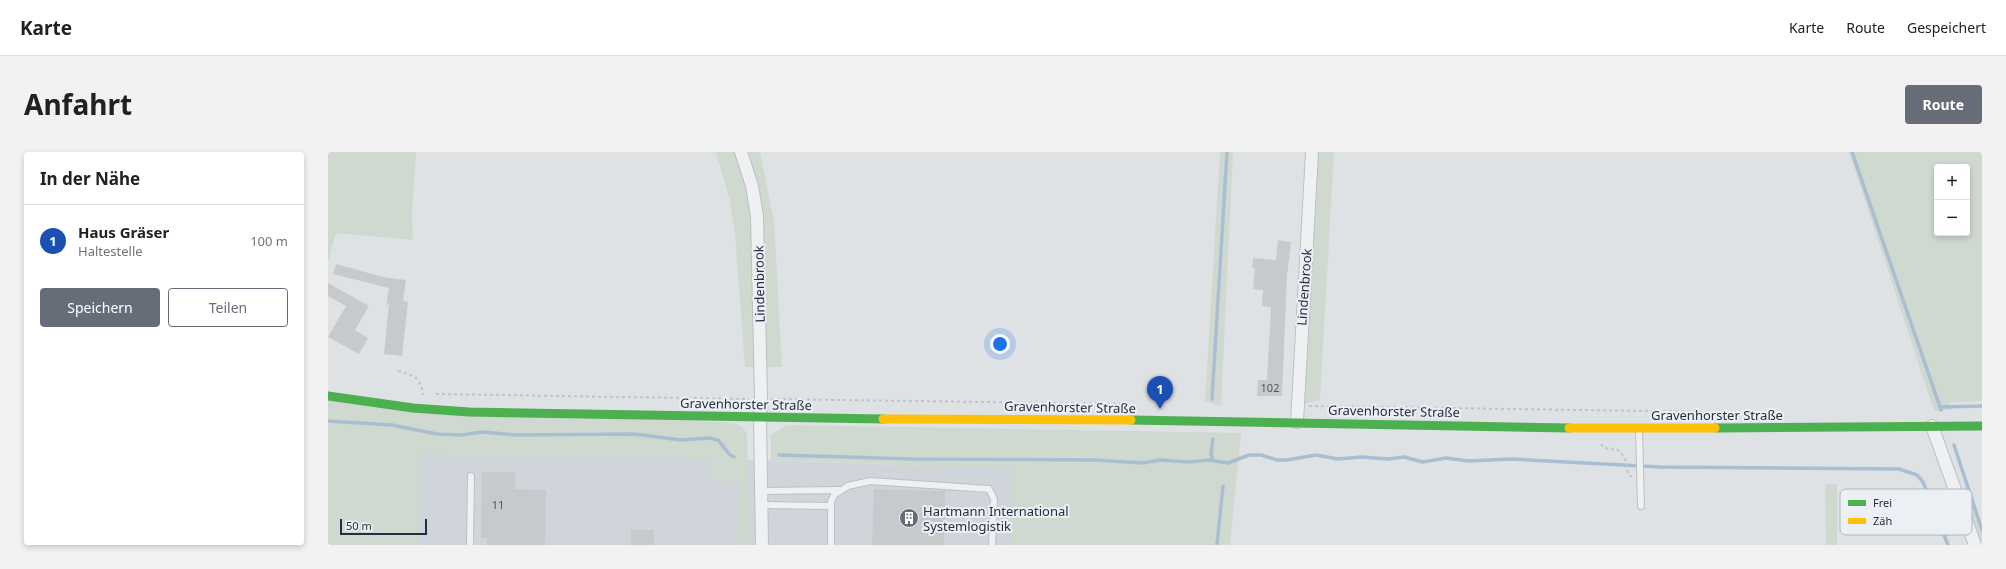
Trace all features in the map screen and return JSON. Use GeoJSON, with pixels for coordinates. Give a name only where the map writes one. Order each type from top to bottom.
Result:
{"type":"FeatureCollection","features":[{"type":"Feature","properties":{"kind":"main road","name":"Gravenhorster Straße"},"geometry":{"type":"LineString","coordinates":[[328,396],[423,409],[469,412],[760,418],[1296,422],[1639,429],[1982,426]]}},
{"type":"Feature","properties":{"kind":"street","name":"Lindenbrook"},"geometry":{"type":"LineString","coordinates":[[741,152],[752,186],[757,216],[761,399],[762,545]]}},
{"type":"Feature","properties":{"kind":"street","name":"Lindenbrook"},"geometry":{"type":"LineString","coordinates":[[1296,422],[1312,152]]}},
{"type":"Feature","properties":{"kind":"street"},"geometry":{"type":"LineString","coordinates":[[1932,426],[1955,489]]}},
{"type":"Feature","properties":{"kind":"street"},"geometry":{"type":"LineString","coordinates":[[1971,535],[1975,545]]}},
{"type":"Feature","properties":{"kind":"lane"},"geometry":{"type":"LineString","coordinates":[[1639,429],[1640,506]]}},
{"type":"Feature","properties":{"kind":"lane"},"geometry":{"type":"LineString","coordinates":[[470,545],[471,476]]}},
{"type":"Feature","properties":{"kind":"lane"},"geometry":{"type":"LineString","coordinates":[[761,491],[839,490],[870,481],[989,489],[994,499],[992,545]]}},
{"type":"Feature","properties":{"kind":"lane"},"geometry":{"type":"LineString","coordinates":[[831,545],[831,506],[834,495],[839,490]]}},
{"type":"Feature","properties":{"kind":"lane"},"geometry":{"type":"LineString","coordinates":[[762,505],[831,506]]}},
{"type":"Feature","properties":{"kind":"path"},"geometry":{"type":"LineString","coordinates":[[398,371],[410,374],[422,385],[423,409]]}},
{"type":"Feature","properties":{"kind":"shaded area"},"geometry":{"type":"Polygon","coordinates":[[[328,152],[416,152],[412,214],[413,240],[336,233],[328,262],[328,152]]]}},
{"type":"Feature","properties":{"kind":"shaded area"},"geometry":{"type":"Polygon","coordinates":[[[716,152],[760,152],[774,221],[782,367],[745,367],[735,234],[730,201],[716,152]]]}},
{"type":"Feature","properties":{"kind":"shaded area"},"geometry":{"type":"Polygon","coordinates":[[[1220,152],[1233,152],[1221,406],[1205,401],[1220,152]]]}},
{"type":"Feature","properties":{"kind":"shaded area"},"geometry":{"type":"Polygon","coordinates":[[[1319,152],[1334,152],[1320,400],[1303,404],[1319,152]]]}},
{"type":"Feature","properties":{"kind":"shaded area"},"geometry":{"type":"Polygon","coordinates":[[[1849,152],[1982,152],[1982,401],[1950,402],[1952,410],[1934,411],[1849,152]]]}},
{"type":"Feature","properties":{"kind":"shaded area"},"geometry":{"type":"Polygon","coordinates":[[[328,400],[735,423],[743,428],[747,433],[750,545],[736,545],[738,482],[711,481],[711,459],[448,456],[422,451],[420,545],[328,545],[328,400]]]}},
{"type":"Feature","properties":{"kind":"shaded area"},"geometry":{"type":"Polygon","coordinates":[[[787,425],[1241,433],[1230,545],[1012,545],[1012,469],[771,460],[771,435],[787,425]]]}},
{"type":"Feature","properties":{"kind":"shaded area"},"geometry":{"type":"Polygon","coordinates":[[[339,445],[1012,469],[1012,545],[328,545],[339,445]]]}},
{"type":"Feature","properties":{"kind":"shaded area"},"geometry":{"type":"Polygon","coordinates":[[[1825,484],[1837,484],[1837,545],[1826,545],[1825,484]]]}},
{"type":"Feature","properties":{"kind":"shaded area"},"geometry":{"type":"Polygon","coordinates":[[[1972,498],[1982,526],[1982,545],[1979,545],[1972,524],[1972,498]]]}},
{"type":"Feature","properties":{"kind":"building"},"geometry":{"type":"Polygon","coordinates":[[[1278,240],[1291,242],[1287,276],[1282,396],[1257,396],[1258,380],[1267,380],[1271,307],[1262,306],[1263,290],[1253,289],[1255,269],[1252,268],[1253,258],[1276,260],[1278,240]]]}},
{"type":"Feature","properties":{"kind":"building"},"geometry":{"type":"Polygon","coordinates":[[[336,264],[383,277],[406,280],[403,301],[408,302],[402,356],[384,354],[389,302],[386,307],[389,288],[333,274],[336,264]]]}},
{"type":"Feature","properties":{"kind":"building"},"geometry":{"type":"Polygon","coordinates":[[[328,283],[369,306],[355,330],[368,338],[359,354],[328,337],[346,306],[328,296],[328,283]]]}},
{"type":"Feature","properties":{"kind":"building"},"geometry":{"type":"Polygon","coordinates":[[[482,472],[515,472],[515,489],[546,490],[545,545],[487,545],[487,538],[481,538],[482,472]]]}},
{"type":"Feature","properties":{"kind":"building","name":"Hartmann International Systemlogistik"},"geometry":{"type":"Polygon","coordinates":[[[874,489],[945,491],[944,545],[872,545],[874,489]]]}},
{"type":"Feature","properties":{"kind":"building"},"geometry":{"type":"Polygon","coordinates":[[[631,530],[654,530],[654,545],[631,545],[631,530]]]}},
{"type":"Feature","properties":{"kind":"waterway"},"geometry":{"type":"LineString","coordinates":[[1212,399],[1227,152]]}},
{"type":"Feature","properties":{"kind":"waterway"},"geometry":{"type":"LineString","coordinates":[[1852,152],[1941,410]]}},
{"type":"Feature","properties":{"kind":"waterway"},"geometry":{"type":"LineString","coordinates":[[1940,407],[1982,406]]}},
{"type":"Feature","properties":{"kind":"waterway"},"geometry":{"type":"LineString","coordinates":[[328,421],[392,425],[437,434],[461,435],[483,432],[516,435],[634,434],[681,440],[710,438],[718,440],[730,455],[734,457]]}},
{"type":"Feature","properties":{"kind":"waterway"},"geometry":{"type":"LineString","coordinates":[[1213,439],[1211,454],[1213,461]]}},
{"type":"Feature","properties":{"kind":"waterway"},"geometry":{"type":"LineString","coordinates":[[1954,445],[1968,489]]}},
{"type":"Feature","properties":{"kind":"waterway"},"geometry":{"type":"LineString","coordinates":[[779,455],[913,459],[1095,460],[1143,463],[1160,460],[1189,462],[1209,460],[1228,463],[1249,455],[1261,455],[1277,460],[1287,460],[1316,455],[1338,459],[1362,457],[1388,459],[1404,457],[1423,462],[1446,458],[1468,461],[1512,459],[1660,467],[1899,469],[1917,475],[1923,482],[1926,489]]}},
{"type":"Feature","properties":{"kind":"waterway"},"geometry":{"type":"LineString","coordinates":[[1217,545],[1223,486]]}},
{"type":"Feature","properties":{"kind":"waterway"},"geometry":{"type":"LineString","coordinates":[[1972,500],[1982,530]]}},
{"type":"Feature","properties":{"kind":"waterway"},"geometry":{"type":"LineString","coordinates":[[1944,535],[1948,545]]}},
{"type":"Feature","properties":{"kind":"traffic: fast"},"geometry":{"type":"LineString","coordinates":[[328,396],[413,408],[469,412],[883,419]]}},
{"type":"Feature","properties":{"kind":"traffic: fast"},"geometry":{"type":"LineString","coordinates":[[1131,420],[1569,428]]}},
{"type":"Feature","properties":{"kind":"traffic: fast"},"geometry":{"type":"LineString","coordinates":[[1715,428],[1982,426]]}},
{"type":"Feature","properties":{"kind":"traffic: slow"},"geometry":{"type":"LineString","coordinates":[[883,419],[1131,420]]}},
{"type":"Feature","properties":{"kind":"traffic: slow"},"geometry":{"type":"LineString","coordinates":[[1569,428],[1715,428]]}},
{"type":"Feature","properties":{"kind":"place","name":"Haus Gräser"},"geometry":{"type":"Point","coordinates":[1160,409]}},
{"type":"Feature","properties":{"kind":"place","name":"Hartmann International Systemlogistik"},"geometry":{"type":"Point","coordinates":[909,518]}}]}
